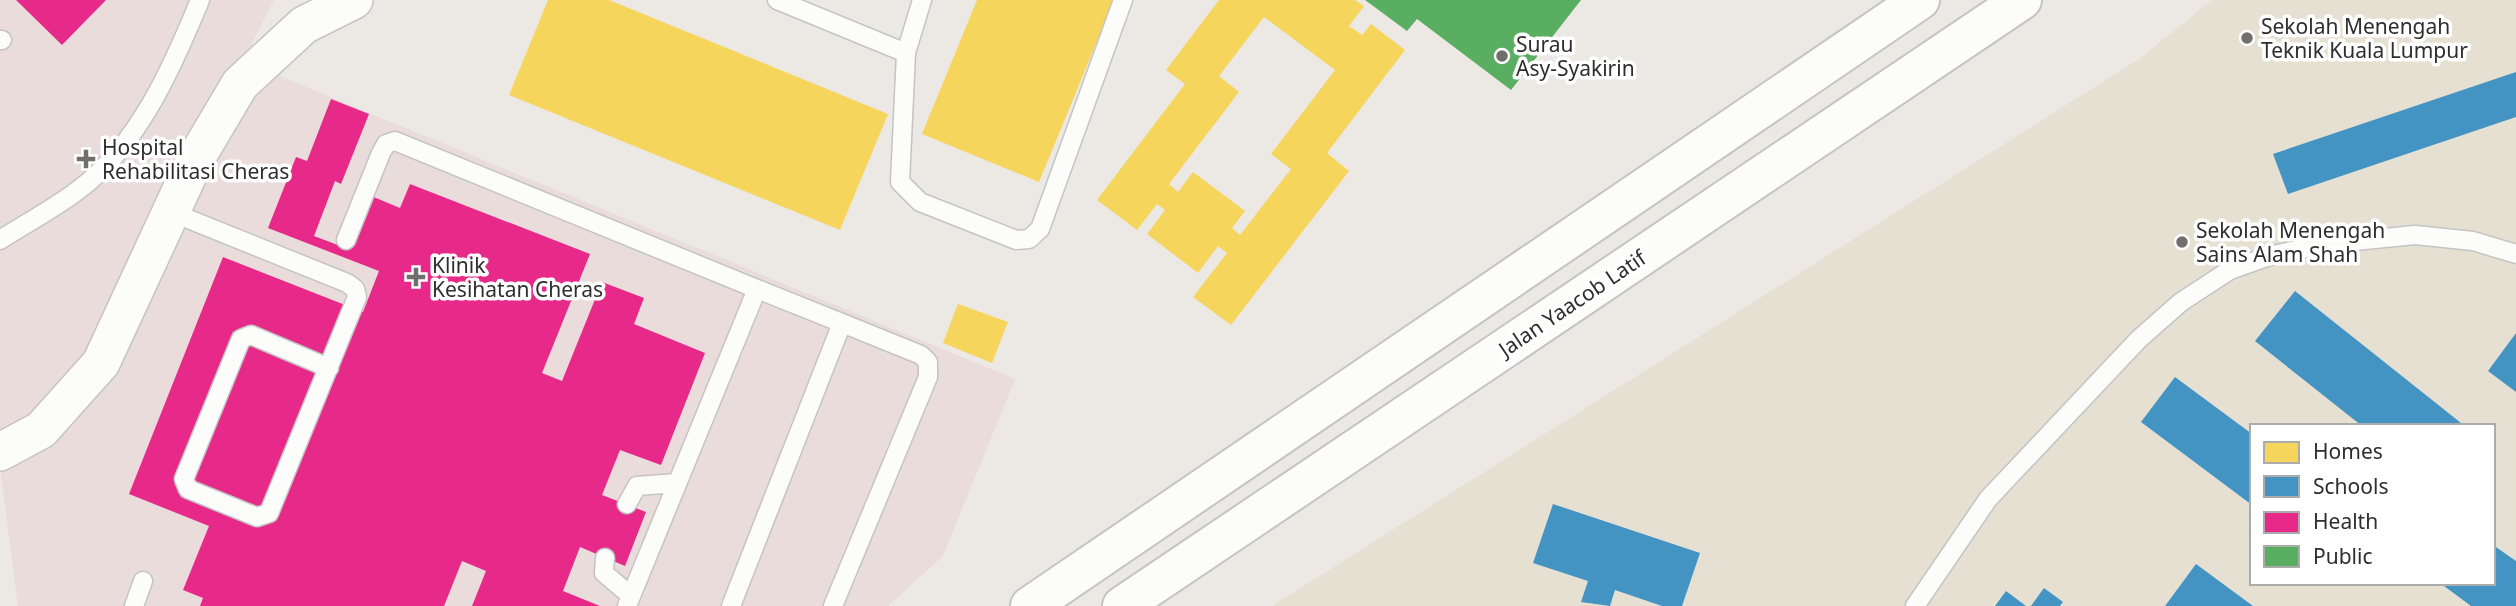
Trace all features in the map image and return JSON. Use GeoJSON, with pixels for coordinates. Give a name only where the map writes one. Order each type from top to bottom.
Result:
{"type":"FeatureCollection","features":[{"type":"Feature","properties":{"kind":"main road"},"geometry":{"type":"LineString","coordinates":[[1030,606],[1920,0]]}},
{"type":"Feature","properties":{"kind":"main road","name":"Jalan Yaacob Latif"},"geometry":{"type":"LineString","coordinates":[[1122,606],[2022,0]]}},
{"type":"Feature","properties":{"kind":"street"},"geometry":{"type":"LineString","coordinates":[[0,452],[41,430],[102,363],[195,160],[240,84],[304,25],[354,0]]}},
{"type":"Feature","properties":{"kind":"lane"},"geometry":{"type":"LineString","coordinates":[[0,240],[78,191],[111,160],[143,116],[185,37],[200,0]]}},
{"type":"Feature","properties":{"kind":"lane"},"geometry":{"type":"LineString","coordinates":[[777,0],[906,53]]}},
{"type":"Feature","properties":{"kind":"lane"},"geometry":{"type":"LineString","coordinates":[[922,0],[906,53],[900,182],[920,202],[1016,240],[1029,239],[1040,229],[1123,0]]}},
{"type":"Feature","properties":{"kind":"lane"},"geometry":{"type":"LineString","coordinates":[[346,240],[381,153],[386,144],[395,141],[921,355],[928,362],[928,377],[833,606]]}},
{"type":"Feature","properties":{"kind":"lane"},"geometry":{"type":"LineString","coordinates":[[171,212],[347,283],[355,289],[357,297],[329,368],[270,513],[257,517],[188,489],[184,479],[241,339],[251,335],[329,368]]}},
{"type":"Feature","properties":{"kind":"lane"},"geometry":{"type":"LineString","coordinates":[[1916,606],[1988,499],[2139,339],[2181,303],[2230,270],[2269,256],[2324,244],[2415,236],[2473,242],[2516,254]]}},
{"type":"Feature","properties":{"kind":"lane"},"geometry":{"type":"LineString","coordinates":[[605,558],[604,573],[629,601],[757,289]]}},
{"type":"Feature","properties":{"kind":"lane"},"geometry":{"type":"LineString","coordinates":[[731,606],[842,323]]}},
{"type":"Feature","properties":{"kind":"lane"},"geometry":{"type":"LineString","coordinates":[[627,505],[637,486],[676,483]]}},
{"type":"Feature","properties":{"kind":"lane"},"geometry":{"type":"LineString","coordinates":[[134,606],[143,582]]}},
{"type":"Feature","properties":{"kind":"shaded area","name":"Klinik Kesihatan Cheras"},"geometry":{"type":"Polygon","coordinates":[[[0,0],[274,0],[243,61],[1015,379],[943,556],[888,606],[18,606],[0,467],[0,0]]]}},
{"type":"Feature","properties":{"kind":"shaded area","name":"Sekolah Menengah Sains Alam Shah"},"geometry":{"type":"Polygon","coordinates":[[[2212,0],[2516,0],[2516,606],[1272,606],[2139,59],[2212,0]]]}},
{"type":"Feature","properties":{"kind":"building: Homes"},"geometry":{"type":"Polygon","coordinates":[[[548,0],[609,0],[888,114],[840,230],[509,95],[548,0]]]}},
{"type":"Feature","properties":{"kind":"building: Homes"},"geometry":{"type":"Polygon","coordinates":[[[977,0],[1114,0],[1039,182],[922,134],[977,0]]]}},
{"type":"Feature","properties":{"kind":"building: Homes"},"geometry":{"type":"Polygon","coordinates":[[[1219,0],[1355,0],[1364,6],[1349,26],[1362,35],[1371,24],[1405,50],[1327,153],[1349,171],[1231,325],[1193,297],[1227,253],[1218,246],[1198,273],[1147,234],[1165,210],[1157,204],[1137,230],[1097,200],[1185,84],[1166,70],[1219,0]],[[1264,17],[1219,76],[1239,92],[1169,184],[1178,192],[1193,172],[1245,211],[1232,228],[1240,235],[1291,169],[1271,154],[1335,70],[1264,17]]]}},
{"type":"Feature","properties":{"kind":"building: Homes"},"geometry":{"type":"Polygon","coordinates":[[[958,304],[1008,322],[992,363],[943,343],[958,304]]]}},
{"type":"Feature","properties":{"kind":"building: Schools"},"geometry":{"type":"Polygon","coordinates":[[[2516,72],[2516,117],[2288,194],[2273,154],[2516,72]]]}},
{"type":"Feature","properties":{"kind":"building: Schools"},"geometry":{"type":"Polygon","coordinates":[[[2295,291],[2461,423],[2359,424],[2255,341],[2295,291]]]}},
{"type":"Feature","properties":{"kind":"building: Schools"},"geometry":{"type":"Polygon","coordinates":[[[2516,333],[2516,392],[2488,371],[2516,333]]]}},
{"type":"Feature","properties":{"kind":"building: Schools"},"geometry":{"type":"Polygon","coordinates":[[[2175,377],[2250,433],[2250,504],[2141,422],[2175,377]]]}},
{"type":"Feature","properties":{"kind":"building: Schools"},"geometry":{"type":"Polygon","coordinates":[[[1553,504],[1700,553],[1682,606],[1662,606],[1615,590],[1610,606],[1581,602],[1588,581],[1533,563],[1553,504]]]}},
{"type":"Feature","properties":{"kind":"building: Schools"},"geometry":{"type":"Polygon","coordinates":[[[2495,546],[2516,561],[2516,606],[2471,606],[2443,585],[2495,585],[2495,546]]]}},
{"type":"Feature","properties":{"kind":"building: Schools"},"geometry":{"type":"Polygon","coordinates":[[[2196,564],[2253,606],[2165,606],[2196,564]]]}},
{"type":"Feature","properties":{"kind":"building: Schools"},"geometry":{"type":"Polygon","coordinates":[[[2044,588],[2063,602],[2060,606],[2031,606],[2044,588]]]}},
{"type":"Feature","properties":{"kind":"building: Schools"},"geometry":{"type":"Polygon","coordinates":[[[2006,591],[2026,606],[1995,606],[2006,591]]]}},
{"type":"Feature","properties":{"kind":"building: Health"},"geometry":{"type":"Polygon","coordinates":[[[16,0],[106,0],[62,45],[16,0]]]}},
{"type":"Feature","properties":{"kind":"building: Health"},"geometry":{"type":"Polygon","coordinates":[[[331,99],[369,114],[341,184],[335,181],[314,236],[343,247],[364,193],[400,208],[410,184],[590,254],[542,373],[562,381],[602,282],[644,298],[634,324],[705,353],[661,465],[620,450],[602,495],[646,512],[625,566],[580,547],[563,591],[600,606],[472,606],[486,571],[462,561],[444,606],[200,606],[203,598],[183,590],[209,526],[129,494],[223,257],[363,312],[379,271],[268,228],[296,157],[307,161],[331,99]]]}},
{"type":"Feature","properties":{"kind":"building: Public","name":"Surau Asy-Syakirin"},"geometry":{"type":"Polygon","coordinates":[[[1365,0],[1581,0],[1511,90],[1417,19],[1407,31],[1365,0]]]}},
{"type":"Feature","properties":{"kind":"place","name":"Sekolah Menengah Teknik Kuala Lumpur"},"geometry":{"type":"Point","coordinates":[2247,38]}},
{"type":"Feature","properties":{"kind":"place","name":"Surau Asy-Syakirin"},"geometry":{"type":"Point","coordinates":[1502,56]}},
{"type":"Feature","properties":{"kind":"place","name":"Hospital Rehabilitasi Cheras"},"geometry":{"type":"Point","coordinates":[86,159]}},
{"type":"Feature","properties":{"kind":"place","name":"Sekolah Menengah Sains Alam Shah"},"geometry":{"type":"Point","coordinates":[2182,242]}},
{"type":"Feature","properties":{"kind":"place","name":"Klinik Kesihatan Cheras"},"geometry":{"type":"Point","coordinates":[416,277]}}]}
